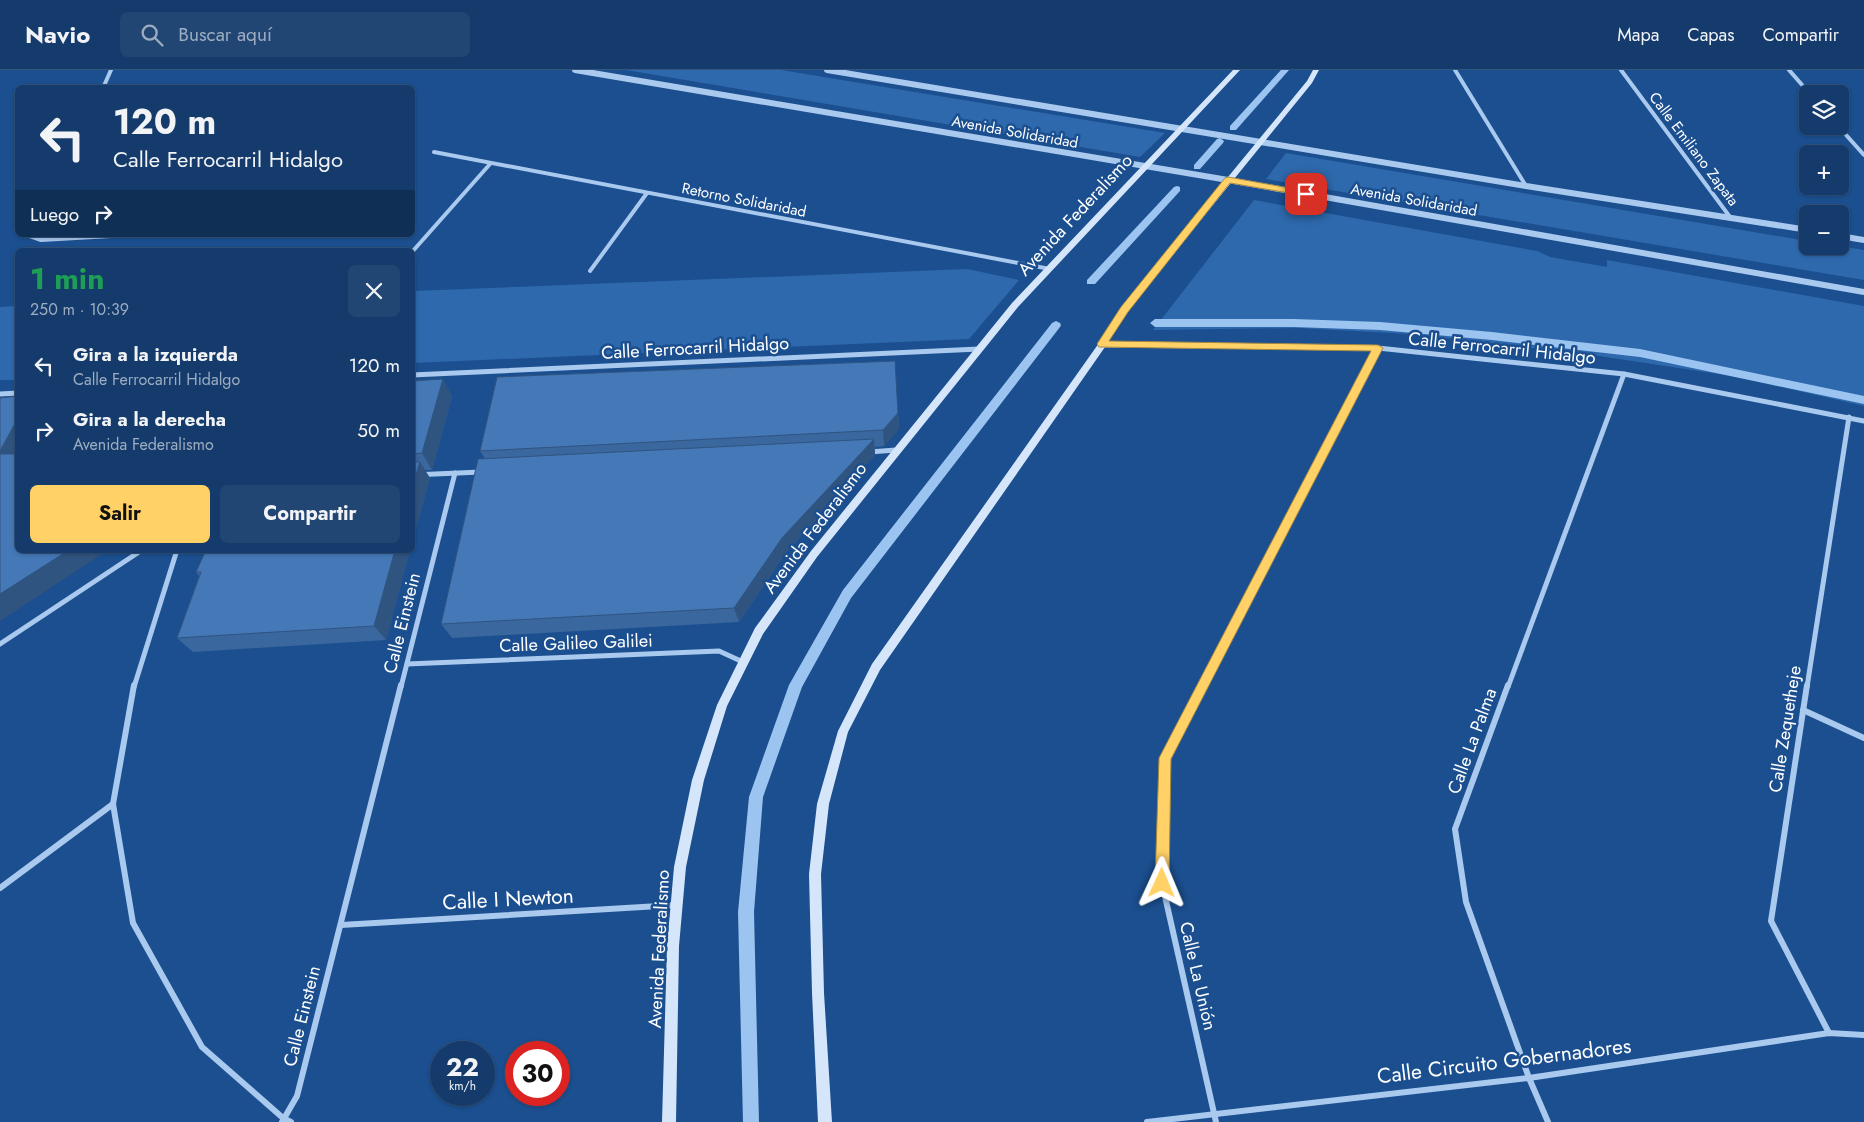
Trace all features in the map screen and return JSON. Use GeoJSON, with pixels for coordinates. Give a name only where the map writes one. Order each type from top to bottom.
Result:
{"type":"FeatureCollection","features":[{"type":"Feature","properties":{"kind":"main road","name":"Avenida Federalismo"},"geometry":{"type":"LineString","coordinates":[[669,1122],[673,946],[680,867],[698,780],[722,705],[759,631],[809,562],[896,450],[1015,305],[1237,70]]}},
{"type":"Feature","properties":{"kind":"main road"},"geometry":{"type":"LineString","coordinates":[[825,1122],[818,993],[815,874],[823,804],[844,731],[876,667],[1124,310],[1228,180],[1310,82],[1316,70]]}},
{"type":"Feature","properties":{"kind":"street"},"geometry":{"type":"LineString","coordinates":[[104,85],[112,70]]}},
{"type":"Feature","properties":{"kind":"street","name":"Avenida Solidaridad"},"geometry":{"type":"LineString","coordinates":[[575,70],[1228,180],[1864,292]]}},
{"type":"Feature","properties":{"kind":"street","name":"Avenida Solidaridad"},"geometry":{"type":"LineString","coordinates":[[827,70],[861,73],[1526,186],[1799,228]]}},
{"type":"Feature","properties":{"kind":"street"},"geometry":{"type":"LineString","coordinates":[[1455,70],[1526,186]]}},
{"type":"Feature","properties":{"kind":"street","name":"Calle Emiliano Zapata"},"geometry":{"type":"LineString","coordinates":[[1621,70],[1730,217]]}},
{"type":"Feature","properties":{"kind":"street"},"geometry":{"type":"LineString","coordinates":[[1789,70],[1802,85]]}},
{"type":"Feature","properties":{"kind":"street"},"geometry":{"type":"LineString","coordinates":[[1846,135],[1864,155]]}},
{"type":"Feature","properties":{"kind":"street","name":"Retorno Solidaridad"},"geometry":{"type":"LineString","coordinates":[[434,152],[1050,270]]}},
{"type":"Feature","properties":{"kind":"street"},"geometry":{"type":"LineString","coordinates":[[415,249],[490,164]]}},
{"type":"Feature","properties":{"kind":"street"},"geometry":{"type":"LineString","coordinates":[[590,271],[647,194]]}},
{"type":"Feature","properties":{"kind":"street"},"geometry":{"type":"LineString","coordinates":[[33,237],[41,240],[94,237]]}},
{"type":"Feature","properties":{"kind":"street"},"geometry":{"type":"LineString","coordinates":[[1849,238],[1864,240]]}},
{"type":"Feature","properties":{"kind":"street","name":"Calle Ferrocarril Hidalgo"},"geometry":{"type":"LineString","coordinates":[[1102,344],[1378,348],[1624,374],[1864,421]]}},
{"type":"Feature","properties":{"kind":"street","name":"Calle La Unión"},"geometry":{"type":"LineString","coordinates":[[1216,1122],[1162,883],[1165,758],[1378,348]]}},
{"type":"Feature","properties":{"kind":"street","name":"Calle Ferrocarril Hidalgo"},"geometry":{"type":"LineString","coordinates":[[415,375],[979,349]]}},
{"type":"Feature","properties":{"kind":"street","name":"Calle La Palma"},"geometry":{"type":"LineString","coordinates":[[1548,1122],[1528,1078],[1466,902],[1455,829],[1624,374]]}},
{"type":"Feature","properties":{"kind":"street"},"geometry":{"type":"LineString","coordinates":[[0,394],[15,393]]}},
{"type":"Feature","properties":{"kind":"street","name":"Calle Zequetheje"},"geometry":{"type":"LineString","coordinates":[[1829,1033],[1771,921],[1849,417]]}},
{"type":"Feature","properties":{"kind":"street"},"geometry":{"type":"LineString","coordinates":[[867,452],[896,450]]}},
{"type":"Feature","properties":{"kind":"street"},"geometry":{"type":"LineString","coordinates":[[415,475],[484,472]]}},
{"type":"Feature","properties":{"kind":"street","name":"Calle Einstein"},"geometry":{"type":"LineString","coordinates":[[282,1120],[297,1096],[455,473]]}},
{"type":"Feature","properties":{"kind":"street"},"geometry":{"type":"LineString","coordinates":[[0,644],[137,553]]}},
{"type":"Feature","properties":{"kind":"street"},"geometry":{"type":"LineString","coordinates":[[176,553],[133,690],[113,804],[134,923],[202,1047],[282,1120],[291,1122]]}},
{"type":"Feature","properties":{"kind":"street","name":"Calle Galileo Galilei"},"geometry":{"type":"LineString","coordinates":[[407,664],[719,651],[743,662]]}},
{"type":"Feature","properties":{"kind":"street"},"geometry":{"type":"LineString","coordinates":[[1803,710],[1864,738]]}},
{"type":"Feature","properties":{"kind":"street"},"geometry":{"type":"LineString","coordinates":[[0,888],[113,804]]}},
{"type":"Feature","properties":{"kind":"street","name":"Calle I Newton"},"geometry":{"type":"LineString","coordinates":[[341,925],[677,905]]}},
{"type":"Feature","properties":{"kind":"street","name":"Calle Circuito Gobernadores"},"geometry":{"type":"LineString","coordinates":[[1147,1122],[1528,1078],[1829,1033],[1864,1035]]}},
{"type":"Feature","properties":{"kind":"shaded area"},"geometry":{"type":"Polygon","coordinates":[[[626,70],[781,70],[1165,133],[1140,157],[626,70]]]}},
{"type":"Feature","properties":{"kind":"shaded area"},"geometry":{"type":"Polygon","coordinates":[[[1286,153],[1799,240],[1799,255],[1849,255],[1849,248],[1864,250],[1864,280],[1266,179],[1286,153]]]}},
{"type":"Feature","properties":{"kind":"shaded area"},"geometry":{"type":"Polygon","coordinates":[[[1254,200],[1537,251],[1550,257],[1607,267],[1607,260],[1864,306],[1864,406],[1738,377],[1586,354],[1410,334],[1299,328],[1153,330],[1254,200]]]}},
{"type":"Feature","properties":{"kind":"shaded area"},"geometry":{"type":"Polygon","coordinates":[[[967,269],[1019,280],[969,339],[415,363],[415,291],[967,269]]]}},
{"type":"Feature","properties":{"kind":"shaded area"},"geometry":{"type":"Polygon","coordinates":[[[15,306],[15,380],[0,380],[0,307],[15,306]]]}},
{"type":"Feature","properties":{"kind":"building"},"geometry":{"type":"Polygon","coordinates":[[[895,361],[898,413],[883,430],[480,451],[497,377],[895,361]]]}},
{"type":"Feature","properties":{"kind":"building"},"geometry":{"type":"Polygon","coordinates":[[[443,379],[422,453],[415,454],[415,381],[443,379]]]}},
{"type":"Feature","properties":{"kind":"building"},"geometry":{"type":"Polygon","coordinates":[[[15,396],[15,424],[0,451],[0,398],[15,396]]]}},
{"type":"Feature","properties":{"kind":"building"},"geometry":{"type":"Polygon","coordinates":[[[874,439],[782,538],[734,608],[441,624],[478,459],[874,439]]]}},
{"type":"Feature","properties":{"kind":"building"},"geometry":{"type":"Polygon","coordinates":[[[0,454],[15,454],[15,553],[64,553],[0,594],[0,454]]]}},
{"type":"Feature","properties":{"kind":"building"},"geometry":{"type":"Polygon","coordinates":[[[415,462],[420,462],[415,478],[415,462]]]}},
{"type":"Feature","properties":{"kind":"building"},"geometry":{"type":"Polygon","coordinates":[[[205,553],[394,553],[374,626],[177,638],[201,572],[196,572],[205,553]]]}},
{"type":"Feature","properties":{"kind":"waterway"},"geometry":{"type":"LineString","coordinates":[[1233,128],[1285,70]]}},
{"type":"Feature","properties":{"kind":"waterway"},"geometry":{"type":"LineString","coordinates":[[1197,167],[1220,141]]}},
{"type":"Feature","properties":{"kind":"waterway"},"geometry":{"type":"LineString","coordinates":[[1091,282],[1177,189]]}},
{"type":"Feature","properties":{"kind":"waterway"},"geometry":{"type":"LineString","coordinates":[[1155,323],[1294,323],[1380,326],[1492,336],[1640,353],[1864,400]]}},
{"type":"Feature","properties":{"kind":"waterway"},"geometry":{"type":"LineString","coordinates":[[751,1122],[746,912],[756,797],[796,685],[847,594],[1056,325]]}},
{"type":"Feature","properties":{"kind":"route"},"geometry":{"type":"LineString","coordinates":[[1162,883],[1165,758],[1378,348],[1102,344],[1124,310],[1228,180],[1306,194]]}}]}
